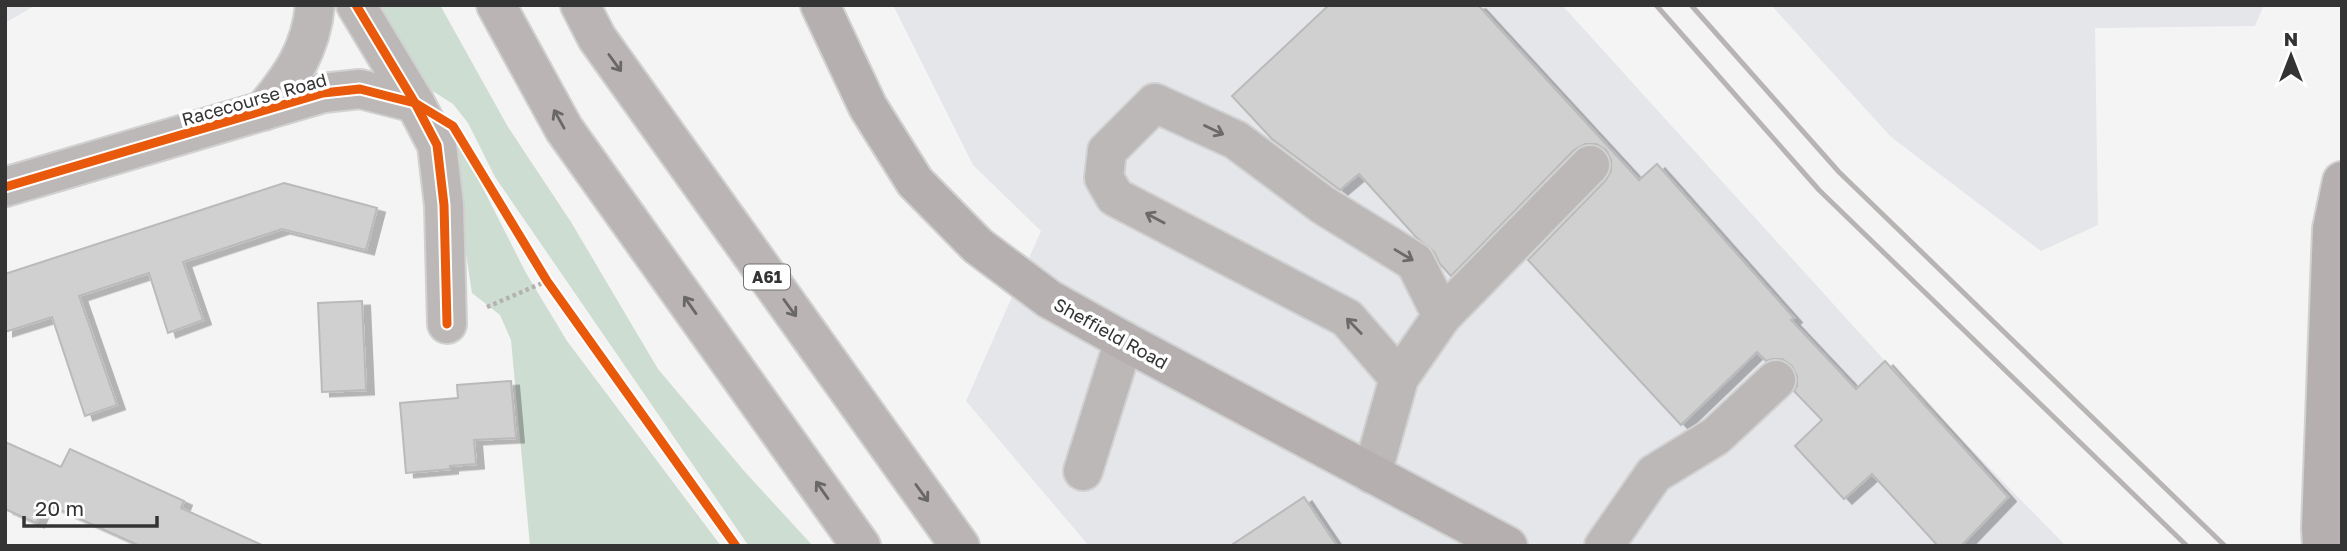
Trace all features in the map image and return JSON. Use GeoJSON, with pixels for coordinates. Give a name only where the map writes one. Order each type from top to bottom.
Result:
{"type":"FeatureCollection","features":[{"type":"Feature","properties":{"kind":"highway"},"geometry":{"type":"LineString","coordinates":[[496,5],[564,129],[861,546]]}},
{"type":"Feature","properties":{"kind":"highway","name":"A61"},"geometry":{"type":"LineString","coordinates":[[580,5],[597,37],[960,546]]}},
{"type":"Feature","properties":{"kind":"main road","name":"Sheffield Road"},"geometry":{"type":"LineString","coordinates":[[820,5],[868,107],[915,182],[978,246],[1049,299],[1508,546]]}},
{"type":"Feature","properties":{"kind":"main road"},"geometry":{"type":"LineString","coordinates":[[2322,546],[2332,229],[2342,181]]}},
{"type":"Feature","properties":{"kind":"street"},"geometry":{"type":"LineString","coordinates":[[263,111],[290,79],[305,50],[315,5]]}},
{"type":"Feature","properties":{"kind":"street"},"geometry":{"type":"LineString","coordinates":[[356,5],[437,145],[444,205],[447,324]]}},
{"type":"Feature","properties":{"kind":"street","name":"Racecourse Road"},"geometry":{"type":"LineString","coordinates":[[5,187],[323,93],[360,89],[415,103]]}},
{"type":"Feature","properties":{"kind":"street"},"geometry":{"type":"LineString","coordinates":[[1399,378],[1347,318],[1115,197],[1104,178],[1107,151],[1155,103],[1236,140],[1323,205],[1415,262],[1442,316]]}},
{"type":"Feature","properties":{"kind":"street"},"geometry":{"type":"LineString","coordinates":[[1372,474],[1399,378],[1442,316],[1590,165]]}},
{"type":"Feature","properties":{"kind":"street"},"geometry":{"type":"LineString","coordinates":[[1083,471],[1124,341]]}},
{"type":"Feature","properties":{"kind":"street"},"geometry":{"type":"LineString","coordinates":[[1604,546],[1654,474],[1716,436],[1776,380]]}},
{"type":"Feature","properties":{"kind":"path"},"geometry":{"type":"LineString","coordinates":[[447,324],[547,281]]}},
{"type":"Feature","properties":{"kind":"shaded area"},"geometry":{"type":"Polygon","coordinates":[[[5,5],[36,5],[5,23],[5,5]]]}},
{"type":"Feature","properties":{"kind":"shaded area"},"geometry":{"type":"Polygon","coordinates":[[[893,5],[1562,5],[1885,361],[2066,546],[1089,546],[966,401],[1041,231],[973,165],[893,5]]]}},
{"type":"Feature","properties":{"kind":"shaded area"},"geometry":{"type":"Polygon","coordinates":[[[1771,5],[2264,5],[2255,26],[2095,28],[2098,225],[2041,251],[1891,137],[1771,5]]]}},
{"type":"Feature","properties":{"kind":"green space"},"geometry":{"type":"Polygon","coordinates":[[[380,5],[440,5],[508,127],[571,222],[658,369],[745,472],[813,546],[749,546],[495,177],[468,123],[453,104],[417,81],[380,5]]]}},
{"type":"Feature","properties":{"kind":"green space"},"geometry":{"type":"Polygon","coordinates":[[[448,135],[464,151],[526,273],[567,341],[721,546],[530,546],[511,340],[500,315],[472,293],[448,135]]]}},
{"type":"Feature","properties":{"kind":"building"},"geometry":{"type":"Polygon","coordinates":[[[1329,5],[1478,5],[1639,180],[1657,164],[1794,318],[1791,320],[1856,389],[1885,361],[2008,497],[1961,546],[1938,546],[1872,474],[1844,499],[1795,446],[1822,420],[1794,391],[1797,376],[1792,366],[1782,359],[1766,361],[1757,352],[1681,425],[1528,260],[1606,180],[1611,171],[1611,160],[1606,150],[1596,144],[1585,144],[1574,150],[1451,276],[1434,252],[1416,237],[1359,174],[1340,190],[1272,139],[1232,96],[1329,5]]]}},
{"type":"Feature","properties":{"kind":"building"},"geometry":{"type":"Polygon","coordinates":[[[284,183],[377,208],[366,250],[282,229],[183,262],[203,320],[168,333],[149,273],[79,296],[117,405],[85,416],[52,317],[5,332],[5,274],[284,183]]]}},
{"type":"Feature","properties":{"kind":"building"},"geometry":{"type":"Polygon","coordinates":[[[362,301],[366,390],[322,392],[318,303],[362,301]]]}},
{"type":"Feature","properties":{"kind":"building"},"geometry":{"type":"Polygon","coordinates":[[[511,381],[516,438],[474,440],[476,464],[406,473],[400,403],[458,398],[457,385],[511,381]]]}},
{"type":"Feature","properties":{"kind":"building"},"geometry":{"type":"Polygon","coordinates":[[[5,442],[61,467],[70,449],[184,501],[181,508],[264,546],[140,546],[45,503],[36,523],[5,509],[5,442]]]}},
{"type":"Feature","properties":{"kind":"building"},"geometry":{"type":"Polygon","coordinates":[[[1304,497],[1337,546],[1230,546],[1304,497]]]}},
{"type":"Feature","properties":{"kind":"railway"},"geometry":{"type":"LineString","coordinates":[[1656,5],[1819,190],[2187,546]]}},
{"type":"Feature","properties":{"kind":"railway"},"geometry":{"type":"LineString","coordinates":[[1691,5],[1839,172],[2225,546]]}},
{"type":"Feature","properties":{"kind":"cycle path"},"geometry":{"type":"LineString","coordinates":[[356,5],[437,145],[444,205],[447,324]]}},
{"type":"Feature","properties":{"kind":"cycle path"},"geometry":{"type":"LineString","coordinates":[[5,187],[323,93],[360,89],[415,103],[453,126],[547,281],[736,546]]}}]}
